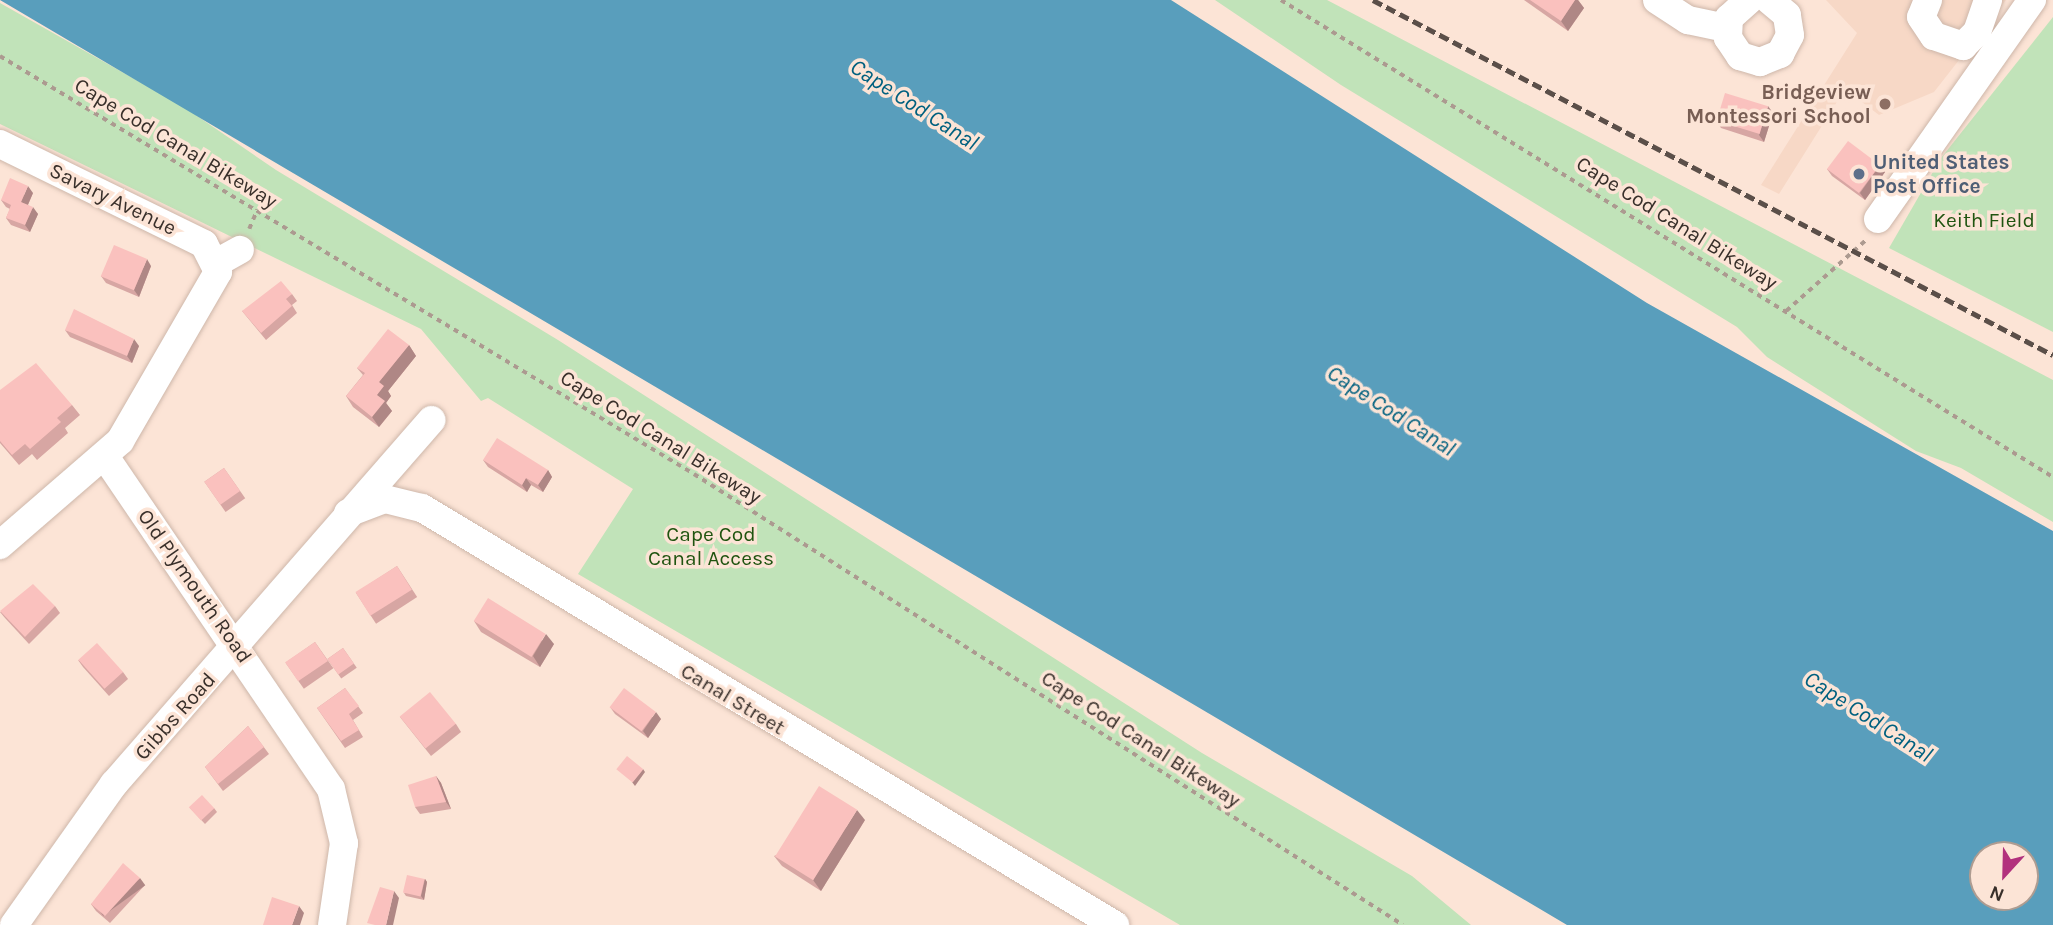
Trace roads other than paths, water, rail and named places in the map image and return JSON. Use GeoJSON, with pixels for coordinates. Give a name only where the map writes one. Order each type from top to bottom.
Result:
{"type":"FeatureCollection","features":[{"type":"Feature","properties":{"kind":"street"},"geometry":{"type":"LineString","coordinates":[[1657,0],[1688,20],[1727,28]]}},
{"type":"Feature","properties":{"kind":"street"},"geometry":{"type":"LineString","coordinates":[[1749,0],[1735,9],[1727,28],[1732,48],[1749,61],[1780,54],[1790,25],[1769,0]]}},
{"type":"Feature","properties":{"kind":"street"},"geometry":{"type":"LineString","coordinates":[[1928,0],[1921,16],[1934,36],[1963,46],[1977,32],[1988,0]]}},
{"type":"Feature","properties":{"kind":"street"},"geometry":{"type":"LineString","coordinates":[[1878,219],[2032,0]]}},
{"type":"Feature","properties":{"kind":"street","name":"Savary Avenue"},"geometry":{"type":"LineString","coordinates":[[0,144],[229,256],[106,458]]}},
{"type":"Feature","properties":{"kind":"street","name":"Gibbs Road"},"geometry":{"type":"LineString","coordinates":[[14,925],[89,815],[430,420]]}},
{"type":"Feature","properties":{"kind":"street"},"geometry":{"type":"LineString","coordinates":[[0,545],[106,458]]}},
{"type":"Feature","properties":{"kind":"street","name":"Old Plymouth Road"},"geometry":{"type":"LineString","coordinates":[[106,458],[236,645],[331,789],[344,843],[332,925]]}},
{"type":"Feature","properties":{"kind":"street","name":"Canal Street"},"geometry":{"type":"LineString","coordinates":[[348,513],[385,499],[422,508],[1115,925]]}},
{"type":"Feature","properties":{"kind":"water","name":"Cape Cod Canal"},"geometry":{"type":"Polygon","coordinates":[[[0,0],[1171,0],[1647,303],[2053,531],[2053,925],[1567,925],[0,0]]]}},
{"type":"Feature","properties":{"kind":"railway"},"geometry":{"type":"LineString","coordinates":[[1373,0],[2053,355]]}},
{"type":"Feature","properties":{"kind":"place","name":"Bridgeview Montessori School"},"geometry":{"type":"Point","coordinates":[1885,104]}},
{"type":"Feature","properties":{"kind":"place","name":"United States Post Office"},"geometry":{"type":"Point","coordinates":[1859,174]}},
{"type":"Feature","properties":{"kind":"park label","name":"Keith Field"},"geometry":{"type":"Point","coordinates":[1984,220]}},
{"type":"Feature","properties":{"kind":"park label","name":"Cape Cod Canal Access"},"geometry":{"type":"Point","coordinates":[711,546]}}]}
